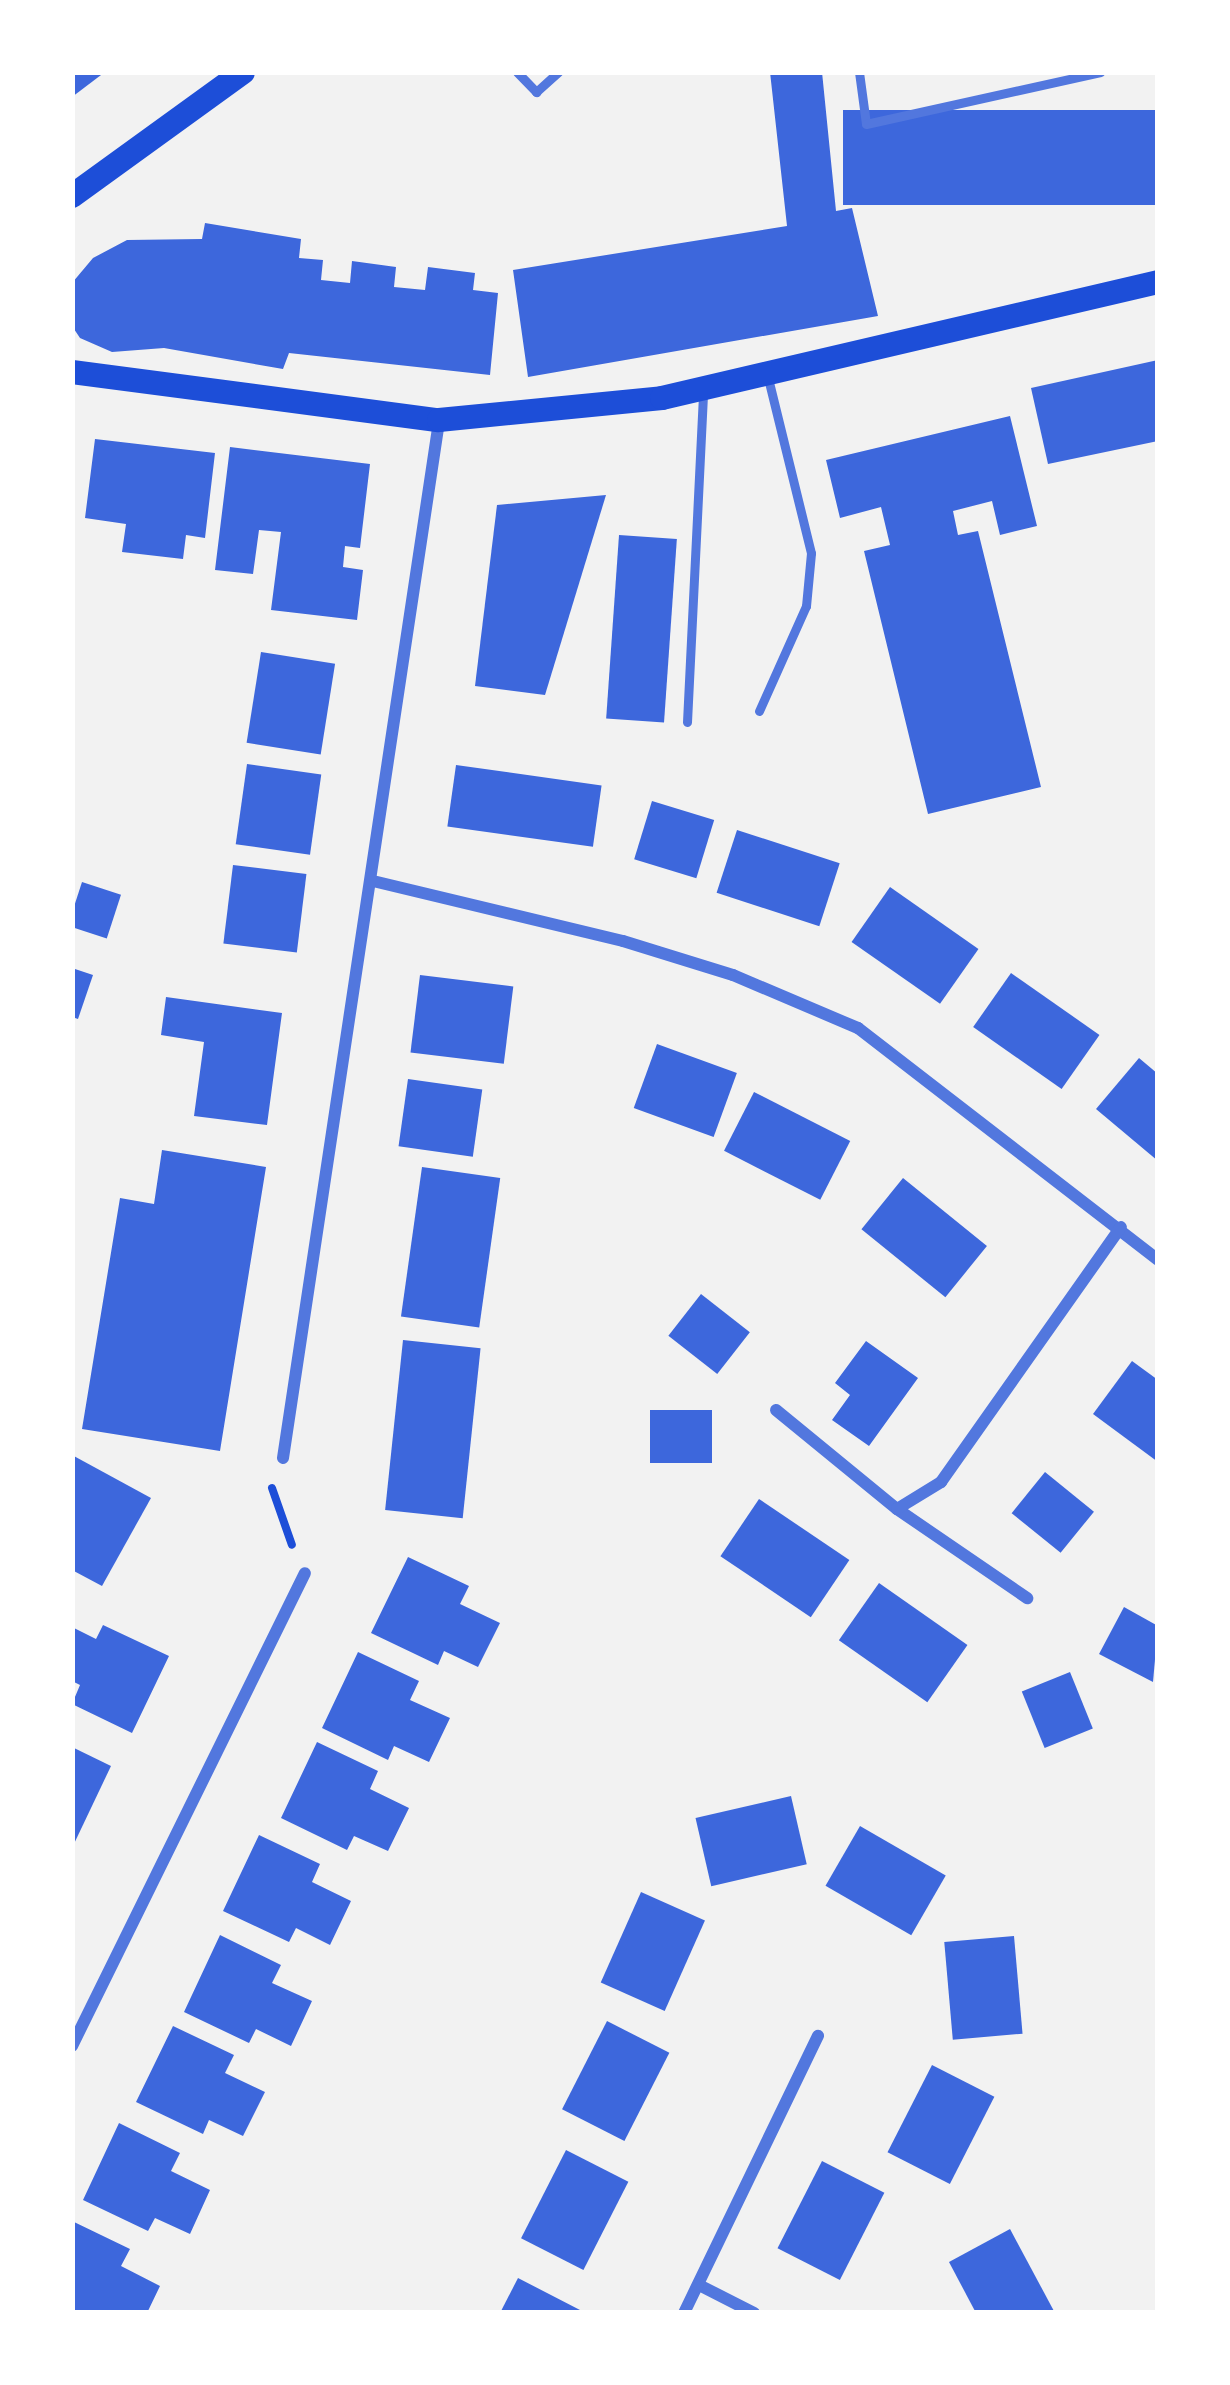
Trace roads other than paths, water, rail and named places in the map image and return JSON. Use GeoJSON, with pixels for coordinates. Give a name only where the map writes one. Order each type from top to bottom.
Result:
{"type":"FeatureCollection","features":[{"type":"Feature","properties":{"kind":"main road"},"geometry":{"type":"LineString","coordinates":[[72,196],[243,72]]}},
{"type":"Feature","properties":{"kind":"main road"},"geometry":{"type":"LineString","coordinates":[[72,372],[439,420],[703,388],[1158,283]]}},
{"type":"Feature","properties":{"kind":"street"},"geometry":{"type":"LineString","coordinates":[[283,1458],[439,420]]}},
{"type":"Feature","properties":{"kind":"street"},"geometry":{"type":"LineString","coordinates":[[373,881],[645,948],[859,1028],[1158,1260]]}},
{"type":"Feature","properties":{"kind":"street"},"geometry":{"type":"LineString","coordinates":[[897,1509],[941,1482],[1121,1227]]}},
{"type":"Feature","properties":{"kind":"street"},"geometry":{"type":"LineString","coordinates":[[776,1410],[897,1509],[1027,1598]]}},
{"type":"Feature","properties":{"kind":"street"},"geometry":{"type":"LineString","coordinates":[[72,2046],[305,1573]]}},
{"type":"Feature","properties":{"kind":"street"},"geometry":{"type":"LineString","coordinates":[[684,2313],[818,2036]]}},
{"type":"Feature","properties":{"kind":"street"},"geometry":{"type":"LineString","coordinates":[[698,2285],[754,2313]]}},
{"type":"Feature","properties":{"kind":"lane"},"geometry":{"type":"LineString","coordinates":[[518,72],[536,92],[558,72]]}},
{"type":"Feature","properties":{"kind":"lane"},"geometry":{"type":"LineString","coordinates":[[860,72],[866,124],[1100,72]]}},
{"type":"Feature","properties":{"kind":"lane"},"geometry":{"type":"LineString","coordinates":[[759,711],[806,606],[811,553],[767,374]]}},
{"type":"Feature","properties":{"kind":"lane"},"geometry":{"type":"LineString","coordinates":[[687,722],[703,388]]}}]}
